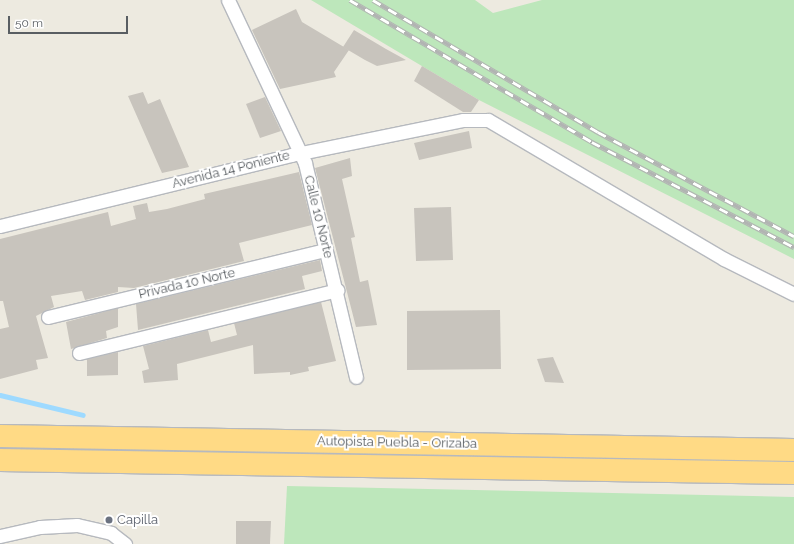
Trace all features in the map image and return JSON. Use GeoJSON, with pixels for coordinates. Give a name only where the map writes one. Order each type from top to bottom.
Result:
{"type":"FeatureCollection","features":[{"type":"Feature","properties":{"kind":"highway","name":"Autopista Puebla - Orizaba"},"geometry":{"type":"LineString","coordinates":[[0,436],[794,450]]}},
{"type":"Feature","properties":{"kind":"highway","name":"Autopista Puebla - Orizaba"},"geometry":{"type":"LineString","coordinates":[[0,460],[794,473]]}},
{"type":"Feature","properties":{"kind":"street","name":"Calle 10 Norte"},"geometry":{"type":"LineString","coordinates":[[228,0],[305,163],[337,290],[356,377]]}},
{"type":"Feature","properties":{"kind":"street","name":"Avenida 14 Poniente"},"geometry":{"type":"LineString","coordinates":[[0,226],[299,153],[464,120],[488,120],[724,259],[794,294]]}},
{"type":"Feature","properties":{"kind":"street","name":"Privada 10 Norte"},"geometry":{"type":"LineString","coordinates":[[48,317],[326,250]]}},
{"type":"Feature","properties":{"kind":"street"},"geometry":{"type":"LineString","coordinates":[[79,353],[337,290]]}},
{"type":"Feature","properties":{"kind":"street"},"geometry":{"type":"LineString","coordinates":[[0,536],[40,527],[77,525],[111,533],[125,544]]}},
{"type":"Feature","properties":{"kind":"green space"},"geometry":{"type":"Polygon","coordinates":[[[311,0],[475,0],[493,13],[542,0],[794,0],[794,259],[479,100],[311,0]]]}},
{"type":"Feature","properties":{"kind":"green space"},"geometry":{"type":"Polygon","coordinates":[[[287,486],[794,497],[794,544],[284,544],[287,486]]]}},
{"type":"Feature","properties":{"kind":"building"},"geometry":{"type":"Polygon","coordinates":[[[296,9],[302,22],[349,50],[334,72],[336,77],[280,89],[252,30],[296,9]]]}},
{"type":"Feature","properties":{"kind":"building"},"geometry":{"type":"Polygon","coordinates":[[[354,30],[406,60],[377,66],[365,60],[343,47],[354,30]]]}},
{"type":"Feature","properties":{"kind":"building"},"geometry":{"type":"Polygon","coordinates":[[[422,66],[479,100],[471,112],[463,112],[414,81],[422,66]]]}},
{"type":"Feature","properties":{"kind":"building"},"geometry":{"type":"Polygon","coordinates":[[[143,92],[148,104],[160,99],[189,167],[162,173],[128,96],[143,92]]]}},
{"type":"Feature","properties":{"kind":"building"},"geometry":{"type":"Polygon","coordinates":[[[265,97],[281,131],[260,138],[246,104],[265,97]]]}},
{"type":"Feature","properties":{"kind":"building"},"geometry":{"type":"Polygon","coordinates":[[[469,131],[472,148],[419,160],[414,143],[469,131]]]}},
{"type":"Feature","properties":{"kind":"building"},"geometry":{"type":"Polygon","coordinates":[[[350,158],[352,176],[342,179],[355,237],[351,238],[360,282],[368,280],[377,325],[356,327],[315,168],[350,158]]]}},
{"type":"Feature","properties":{"kind":"building"},"geometry":{"type":"Polygon","coordinates":[[[299,172],[312,225],[239,243],[244,261],[134,288],[118,287],[118,292],[85,300],[82,291],[51,296],[54,307],[36,316],[48,358],[36,360],[38,369],[0,379],[0,329],[9,327],[3,301],[0,301],[0,239],[108,212],[111,226],[136,219],[133,206],[147,203],[149,212],[167,209],[205,199],[204,194],[299,172]]]}},
{"type":"Feature","properties":{"kind":"building"},"geometry":{"type":"Polygon","coordinates":[[[451,207],[453,260],[416,261],[414,208],[451,207]]]}},
{"type":"Feature","properties":{"kind":"building"},"geometry":{"type":"Polygon","coordinates":[[[320,260],[322,271],[302,276],[305,289],[138,330],[136,304],[320,260]]]}},
{"type":"Feature","properties":{"kind":"building"},"geometry":{"type":"Polygon","coordinates":[[[321,302],[336,361],[308,367],[309,371],[290,375],[290,372],[254,374],[253,345],[177,364],[178,380],[144,383],[142,371],[149,369],[143,346],[208,330],[211,342],[237,335],[234,323],[321,302]]]}},
{"type":"Feature","properties":{"kind":"building"},"geometry":{"type":"Polygon","coordinates":[[[118,308],[118,327],[106,331],[107,338],[71,349],[66,322],[118,308]]]}},
{"type":"Feature","properties":{"kind":"building"},"geometry":{"type":"Polygon","coordinates":[[[500,310],[501,369],[407,370],[407,311],[500,310]]]}},
{"type":"Feature","properties":{"kind":"building"},"geometry":{"type":"Polygon","coordinates":[[[118,352],[118,375],[87,376],[87,359],[118,352]]]}},
{"type":"Feature","properties":{"kind":"building"},"geometry":{"type":"Polygon","coordinates":[[[553,357],[564,383],[545,382],[537,359],[553,357]]]}},
{"type":"Feature","properties":{"kind":"building"},"geometry":{"type":"Polygon","coordinates":[[[236,521],[271,521],[270,544],[236,544],[236,521]]]}},
{"type":"Feature","properties":{"kind":"waterway"},"geometry":{"type":"LineString","coordinates":[[0,395],[83,415]]}},
{"type":"Feature","properties":{"kind":"railway"},"geometry":{"type":"LineString","coordinates":[[350,0],[592,142],[794,247]]}},
{"type":"Feature","properties":{"kind":"railway"},"geometry":{"type":"LineString","coordinates":[[373,0],[598,132],[794,236]]}},
{"type":"Feature","properties":{"kind":"place","name":"Capilla"},"geometry":{"type":"Point","coordinates":[109,520]}}]}
